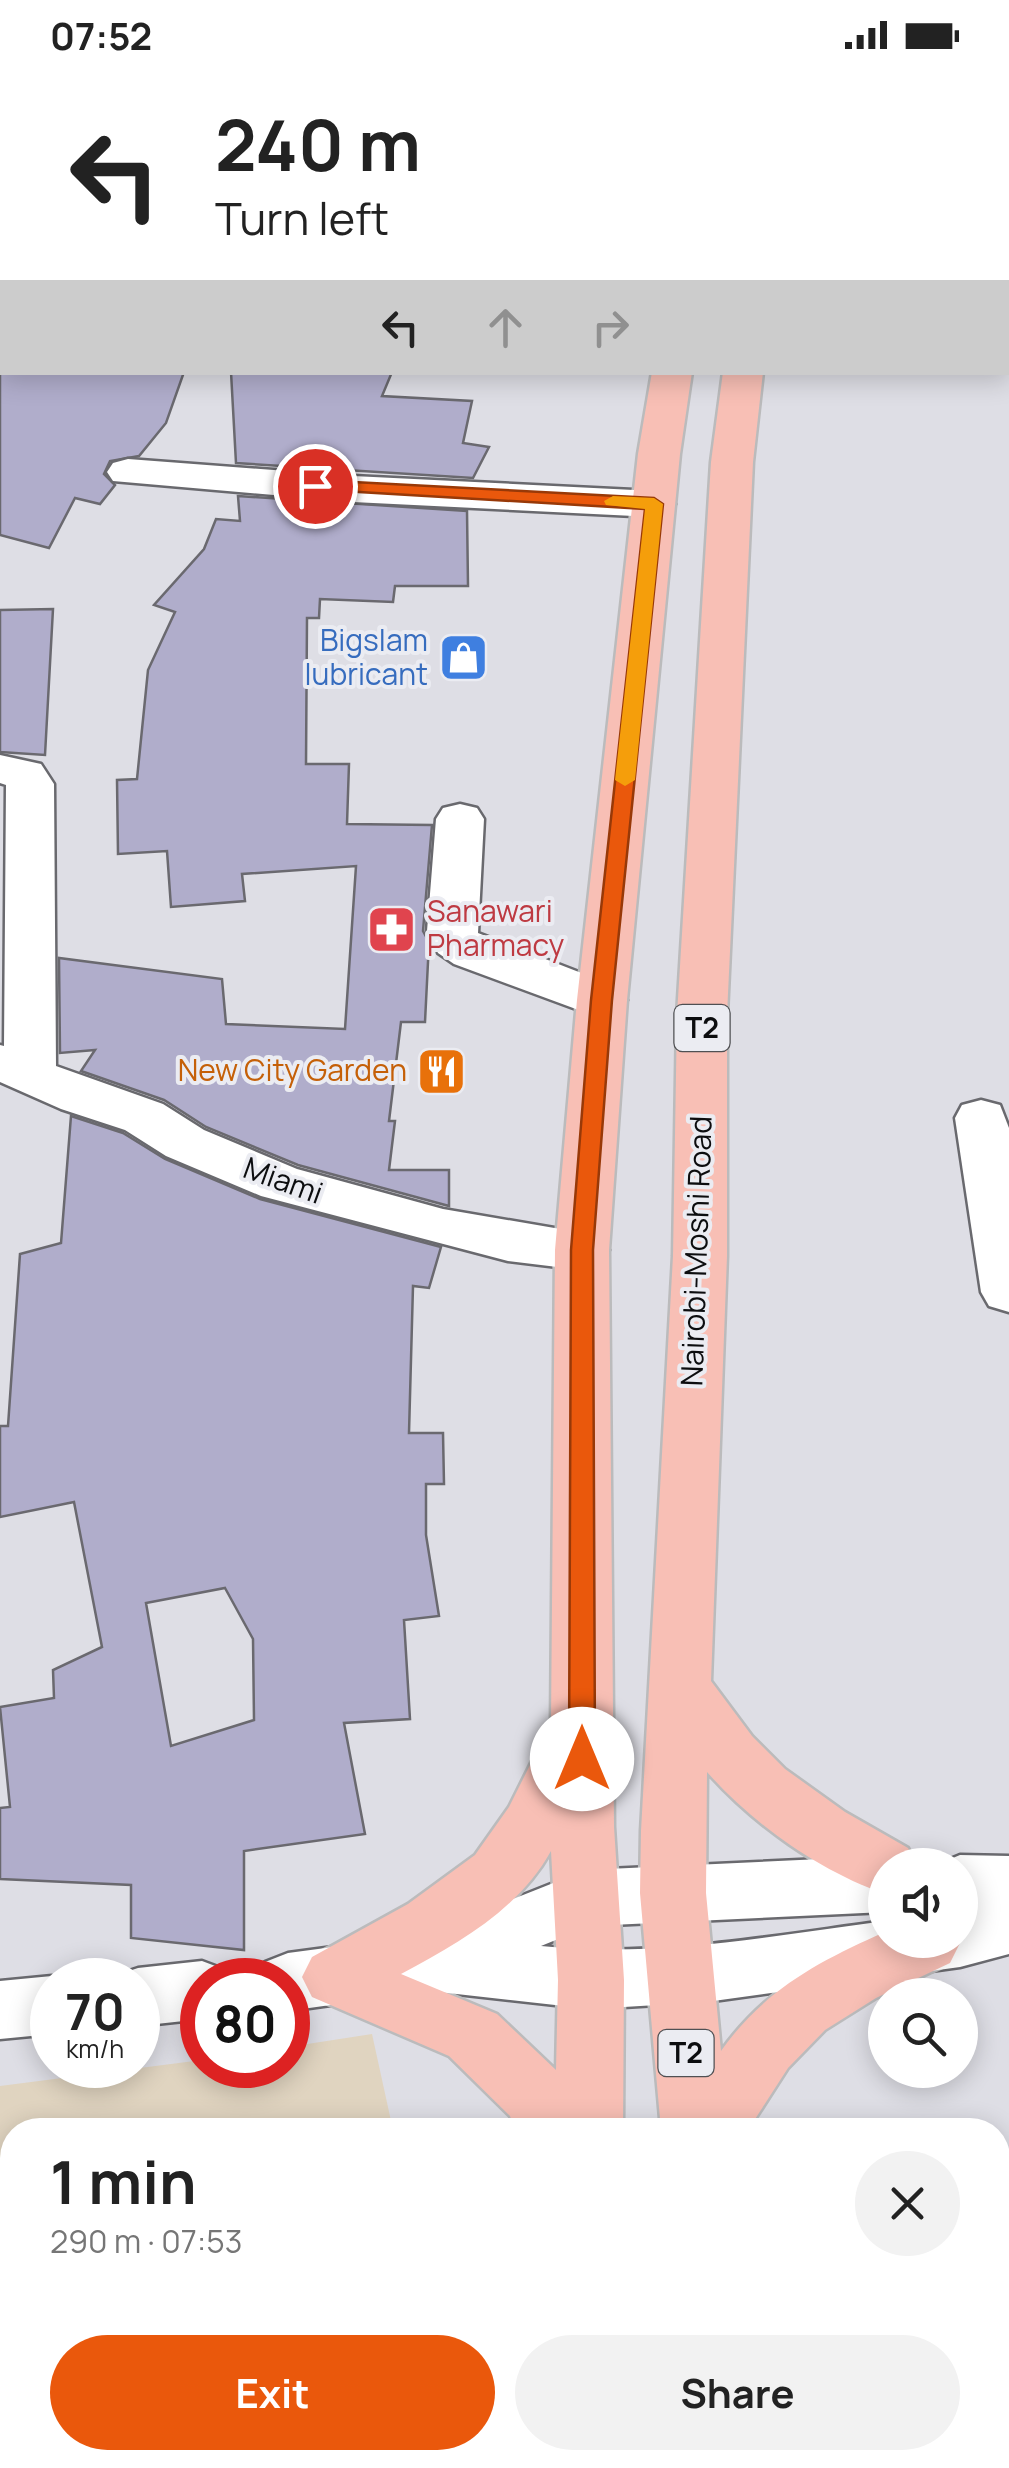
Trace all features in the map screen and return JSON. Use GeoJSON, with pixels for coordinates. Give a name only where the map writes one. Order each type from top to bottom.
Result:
{"type":"FeatureCollection","features":[{"type":"Feature","properties":{"kind":"highway"},"geometry":{"type":"LineString","coordinates":[[589,2118],[591,1980],[582,1725],[582,1250],[602,1000],[654,504],[672,375]]}},
{"type":"Feature","properties":{"kind":"highway","name":"Nairobi-Moshi Road"},"geometry":{"type":"LineString","coordinates":[[694,2118],[673,1892],[700,1256],[702,1015],[732,462],[743,375]]}},
{"type":"Feature","properties":{"kind":"highway"},"geometry":{"type":"LineString","coordinates":[[679,1686],[732,1757],[810,1822],[868,1857]]}},
{"type":"Feature","properties":{"kind":"highway"},"geometry":{"type":"LineString","coordinates":[[311,1979],[450,1908],[480,1888],[513,1856],[582,1725]]}},
{"type":"Feature","properties":{"kind":"highway"},"geometry":{"type":"LineString","coordinates":[[718,2118],[748,2067],[786,2022],[832,1988],[905,1958]]}},
{"type":"Feature","properties":{"kind":"highway"},"geometry":{"type":"LineString","coordinates":[[311,1979],[473,2035],[538,2098],[545,2118]]}},
{"type":"Feature","properties":{"kind":"street"},"geometry":{"type":"LineString","coordinates":[[128,472],[354,489],[654,504]]}},
{"type":"Feature","properties":{"kind":"street"},"geometry":{"type":"LineString","coordinates":[[0,768],[24,774],[30,784],[15,1069]]}},
{"type":"Feature","properties":{"kind":"street"},"geometry":{"type":"LineString","coordinates":[[460,819],[452,931],[456,942],[472,952],[602,1000]]}},
{"type":"Feature","properties":{"kind":"street","name":"Miami"},"geometry":{"type":"LineString","coordinates":[[15,1069],[144,1117],[186,1142],[280,1182],[442,1228],[508,1242],[582,1250]]}},
{"type":"Feature","properties":{"kind":"street"},"geometry":{"type":"LineString","coordinates":[[981,1118],[1009,1292]]}},
{"type":"Feature","properties":{"kind":"street"},"geometry":{"type":"LineString","coordinates":[[978,1883],[1009,1884]]}},
{"type":"Feature","properties":{"kind":"street"},"geometry":{"type":"LineString","coordinates":[[311,1979],[428,1962],[586,1898],[868,1885]]}},
{"type":"Feature","properties":{"kind":"street"},"geometry":{"type":"LineString","coordinates":[[978,1933],[1009,1926]]}},
{"type":"Feature","properties":{"kind":"street"},"geometry":{"type":"LineString","coordinates":[[428,1962],[591,1980],[681,1976],[868,1951]]}},
{"type":"Feature","properties":{"kind":"shaded area"},"geometry":{"type":"Polygon","coordinates":[[[372,2034],[390,2118],[0,2118],[0,2086],[30,2082],[30,2088],[160,2088],[160,2065],[180,2063],[180,2088],[310,2088],[310,2044],[372,2034]]]}},
{"type":"Feature","properties":{"kind":"building"},"geometry":{"type":"Polygon","coordinates":[[[0,375],[183,375],[166,423],[139,456],[110,461],[104,474],[115,485],[100,504],[75,498],[49,548],[0,535],[0,375]]]}},
{"type":"Feature","properties":{"kind":"building"},"geometry":{"type":"Polygon","coordinates":[[[231,375],[391,375],[382,396],[472,401],[463,443],[489,447],[473,478],[236,463],[231,375]]]}},
{"type":"Feature","properties":{"kind":"building"},"geometry":{"type":"Polygon","coordinates":[[[238,496],[467,511],[468,586],[395,586],[393,602],[320,599],[319,618],[307,618],[306,764],[349,764],[347,824],[432,825],[423,931],[429,942],[425,1022],[401,1022],[389,1121],[395,1121],[389,1170],[449,1170],[449,1206],[298,1165],[206,1127],[164,1100],[81,1071],[95,1050],[60,1053],[59,958],[222,979],[226,1024],[345,1029],[356,866],[242,874],[245,901],[171,907],[167,851],[118,854],[117,780],[137,779],[148,670],[175,612],[154,605],[204,549],[216,519],[240,521],[238,496]]]}},
{"type":"Feature","properties":{"kind":"building"},"geometry":{"type":"Polygon","coordinates":[[[53,609],[45,755],[0,752],[0,610],[53,609]]]}},
{"type":"Feature","properties":{"kind":"building"},"geometry":{"type":"Polygon","coordinates":[[[71,1116],[123,1133],[165,1159],[260,1199],[441,1247],[429,1288],[413,1286],[409,1433],[443,1433],[444,1484],[426,1484],[426,1535],[439,1616],[404,1620],[410,1719],[344,1723],[365,1834],[244,1851],[244,1950],[131,1938],[131,1885],[0,1879],[0,1808],[10,1807],[0,1707],[54,1698],[53,1670],[102,1647],[74,1502],[0,1517],[0,1426],[8,1426],[20,1254],[61,1243],[71,1116]],[[225,1588],[146,1603],[171,1746],[254,1720],[253,1639],[225,1588]]]}},
{"type":"Feature","properties":{"kind":"slow traffic"},"geometry":{"type":"LineString","coordinates":[[613,501],[654,504],[625,780]]}},
{"type":"Feature","properties":{"kind":"place","name":"Bigslam lubricant"},"geometry":{"type":"Point","coordinates":[463,658]}},
{"type":"Feature","properties":{"kind":"place","name":"Sanawari Pharmacy"},"geometry":{"type":"Point","coordinates":[392,929]}},
{"type":"Feature","properties":{"kind":"place","name":"New City Garden"},"geometry":{"type":"Point","coordinates":[442,1071]}},
{"type":"Feature","properties":{"kind":"route"},"geometry":{"type":"LineString","coordinates":[[315,486],[654,504],[602,1000],[582,1250],[582,1759]]}}]}
